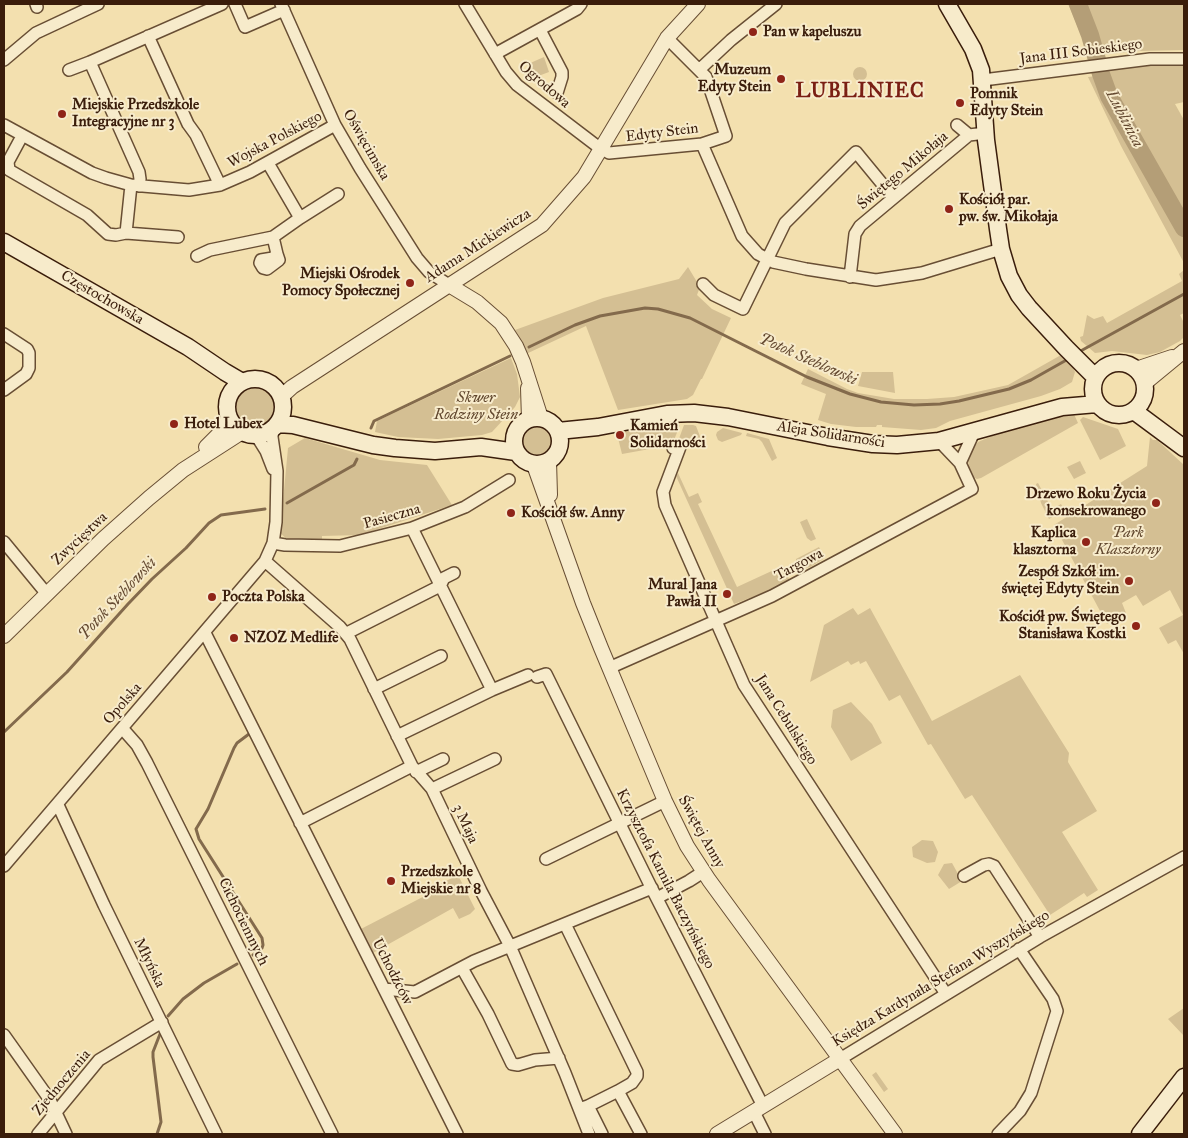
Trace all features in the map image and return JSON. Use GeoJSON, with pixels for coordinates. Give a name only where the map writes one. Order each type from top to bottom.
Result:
{"type":"FeatureCollection","features":[{"type":"Feature","properties":{"kind":"main road"},"geometry":{"type":"LineString","coordinates":[[947,4],[973,49],[982,75],[986,133],[1002,249],[1010,276],[1019,294],[1029,308],[1050,330],[1077,353],[1097,385],[1102,410],[1118,416],[1126,415],[1138,407],[1146,389],[1140,376],[1129,365],[1120,363],[1112,364],[1097,385]]}},
{"type":"Feature","properties":{"kind":"main road","name":"Częstochowska"},"geometry":{"type":"LineString","coordinates":[[4,242],[188,347],[242,382]]}},
{"type":"Feature","properties":{"kind":"main road","name":"Częstochowska"},"geometry":{"type":"LineString","coordinates":[[200,356],[225,388],[229,397]]}},
{"type":"Feature","properties":{"kind":"main road"},"geometry":{"type":"LineString","coordinates":[[282,402],[282,416],[268,432],[249,433],[234,425],[227,410],[229,397],[234,388],[242,382],[258,379],[272,385],[282,402],[296,415],[340,436]]}},
{"type":"Feature","properties":{"kind":"main road","name":"Aleja Solidarności"},"geometry":{"type":"LineString","coordinates":[[559,437],[598,427],[667,414],[694,413],[728,417],[873,444],[897,445],[939,441],[1062,407],[1097,385]]}},
{"type":"Feature","properties":{"kind":"main road"},"geometry":{"type":"LineString","coordinates":[[1138,407],[1184,444]]}},
{"type":"Feature","properties":{"kind":"main road"},"geometry":{"type":"LineString","coordinates":[[1138,407],[1184,448]]}},
{"type":"Feature","properties":{"kind":"main road"},"geometry":{"type":"LineString","coordinates":[[535,418],[554,425],[559,437],[559,451],[542,463],[527,463],[521,458],[515,444],[519,426],[535,418]]}},
{"type":"Feature","properties":{"kind":"main road"},"geometry":{"type":"LineString","coordinates":[[275,426],[293,425],[373,445],[435,451],[481,447],[494,441],[515,444]]}},
{"type":"Feature","properties":{"kind":"main road"},"geometry":{"type":"LineString","coordinates":[[1140,1134],[1184,1077]]}},
{"type":"Feature","properties":{"kind":"street"},"geometry":{"type":"LineString","coordinates":[[4,60],[36,32],[98,4]]}},
{"type":"Feature","properties":{"kind":"street"},"geometry":{"type":"LineString","coordinates":[[69,70],[222,4]]}},
{"type":"Feature","properties":{"kind":"street"},"geometry":{"type":"LineString","coordinates":[[235,4],[245,27],[282,7]]}},
{"type":"Feature","properties":{"kind":"street","name":"Ogrodowa"},"geometry":{"type":"LineString","coordinates":[[465,4],[506,72],[517,85],[602,150]]}},
{"type":"Feature","properties":{"kind":"street"},"geometry":{"type":"LineString","coordinates":[[495,54],[577,9],[580,4]]}},
{"type":"Feature","properties":{"kind":"street","name":"Adama Mickiewicza"},"geometry":{"type":"LineString","coordinates":[[282,402],[292,387],[542,225],[580,183],[602,150],[667,38],[698,4]]}},
{"type":"Feature","properties":{"kind":"street"},"geometry":{"type":"LineString","coordinates":[[667,38],[700,69],[776,4]]}},
{"type":"Feature","properties":{"kind":"street","name":"Oświęcimska"},"geometry":{"type":"LineString","coordinates":[[282,7],[335,125],[415,257],[429,272],[449,285]]}},
{"type":"Feature","properties":{"kind":"street"},"geometry":{"type":"LineString","coordinates":[[540,30],[562,72],[557,93]]}},
{"type":"Feature","properties":{"kind":"street"},"geometry":{"type":"LineString","coordinates":[[148,36],[188,124],[196,135],[220,185]]}},
{"type":"Feature","properties":{"kind":"street","name":"Jana III Sobieskiego"},"geometry":{"type":"LineString","coordinates":[[982,75],[1150,59],[1184,59]]}},
{"type":"Feature","properties":{"kind":"street"},"geometry":{"type":"LineString","coordinates":[[90,62],[139,172],[140,179],[135,185],[126,232]]}},
{"type":"Feature","properties":{"kind":"street","name":"Edyty Stein"},"geometry":{"type":"LineString","coordinates":[[602,150],[614,153],[702,144],[726,136],[708,80],[700,69]]}},
{"type":"Feature","properties":{"kind":"street","name":"Wojska Polskiego"},"geometry":{"type":"LineString","coordinates":[[4,125],[92,173],[135,185],[189,190],[220,185],[268,164],[335,125]]}},
{"type":"Feature","properties":{"kind":"street"},"geometry":{"type":"LineString","coordinates":[[957,125],[969,135]]}},
{"type":"Feature","properties":{"kind":"street","name":"Świętego Mikołaja"},"geometry":{"type":"LineString","coordinates":[[850,277],[857,230],[893,197],[969,135],[986,133]]}},
{"type":"Feature","properties":{"kind":"street"},"geometry":{"type":"LineString","coordinates":[[22,136],[8,162],[9,170],[87,215],[108,234],[116,235],[126,232],[178,237]]}},
{"type":"Feature","properties":{"kind":"street"},"geometry":{"type":"LineString","coordinates":[[702,144],[742,236],[752,249],[767,260],[806,270],[876,280],[922,273],[1002,249]]}},
{"type":"Feature","properties":{"kind":"street"},"geometry":{"type":"LineString","coordinates":[[703,284],[714,295],[743,309],[785,222],[856,152],[893,197]]}},
{"type":"Feature","properties":{"kind":"street"},"geometry":{"type":"LineString","coordinates":[[268,164],[300,218]]}},
{"type":"Feature","properties":{"kind":"street"},"geometry":{"type":"LineString","coordinates":[[197,256],[210,250],[273,237],[338,194]]}},
{"type":"Feature","properties":{"kind":"street"},"geometry":{"type":"LineString","coordinates":[[273,237],[277,254]]}},
{"type":"Feature","properties":{"kind":"street"},"geometry":{"type":"LineString","coordinates":[[449,285],[477,302],[501,323],[516,346],[528,379],[535,418]]}},
{"type":"Feature","properties":{"kind":"street"},"geometry":{"type":"LineString","coordinates":[[4,334],[27,349],[30,368],[26,374],[4,390]]}},
{"type":"Feature","properties":{"kind":"street"},"geometry":{"type":"LineString","coordinates":[[1140,376],[1181,353]]}},
{"type":"Feature","properties":{"kind":"street","name":"Zwycięstwa"},"geometry":{"type":"LineString","coordinates":[[4,636],[103,539],[183,470],[222,431],[229,417]]}},
{"type":"Feature","properties":{"kind":"street"},"geometry":{"type":"LineString","coordinates":[[265,561],[273,543],[276,522],[277,464],[272,437],[275,426]]}},
{"type":"Feature","properties":{"kind":"street"},"geometry":{"type":"LineString","coordinates":[[960,463],[974,432]]}},
{"type":"Feature","properties":{"kind":"street"},"geometry":{"type":"LineString","coordinates":[[249,433],[266,451],[276,481]]}},
{"type":"Feature","properties":{"kind":"street","name":"Zwycięstwa"},"geometry":{"type":"LineString","coordinates":[[183,470],[249,433]]}},
{"type":"Feature","properties":{"kind":"street","name":"Targowa"},"geometry":{"type":"LineString","coordinates":[[609,668],[768,598],[972,489],[960,463],[939,441]]}},
{"type":"Feature","properties":{"kind":"street","name":"Jana Cebulskiego"},"geometry":{"type":"LineString","coordinates":[[673,448],[680,447],[663,492],[665,505],[744,685],[946,994]]}},
{"type":"Feature","properties":{"kind":"street","name":"Świętej Anny"},"geometry":{"type":"LineString","coordinates":[[542,463],[550,506],[583,603],[665,801],[687,846],[703,872],[895,1134]]}},
{"type":"Feature","properties":{"kind":"street","name":"Pasieczna"},"geometry":{"type":"LineString","coordinates":[[273,543],[340,546],[412,528],[465,506],[509,480]]}},
{"type":"Feature","properties":{"kind":"street"},"geometry":{"type":"LineString","coordinates":[[397,736],[492,690],[412,528]]}},
{"type":"Feature","properties":{"kind":"street"},"geometry":{"type":"LineString","coordinates":[[4,542],[46,594]]}},
{"type":"Feature","properties":{"kind":"street","name":"Opolska"},"geometry":{"type":"LineString","coordinates":[[4,866],[265,561]]}},
{"type":"Feature","properties":{"kind":"street","name":"3 Maja"},"geometry":{"type":"LineString","coordinates":[[265,561],[346,633],[414,769],[432,789],[477,884],[510,946],[559,1058],[583,1107],[589,1134]]}},
{"type":"Feature","properties":{"kind":"street"},"geometry":{"type":"LineString","coordinates":[[346,633],[440,586],[444,578],[454,573]]}},
{"type":"Feature","properties":{"kind":"street","name":"Uchodźców"},"geometry":{"type":"LineString","coordinates":[[205,633],[457,1134]]}},
{"type":"Feature","properties":{"kind":"street"},"geometry":{"type":"LineString","coordinates":[[374,689],[440,656]]}},
{"type":"Feature","properties":{"kind":"street","name":"Krzysztofa Kamila Baczyńskiego"},"geometry":{"type":"LineString","coordinates":[[492,690],[533,676],[546,674],[655,893],[758,1109],[765,1134]]}},
{"type":"Feature","properties":{"kind":"street","name":"Cichociemnych"},"geometry":{"type":"LineString","coordinates":[[122,728],[148,763],[332,1134]]}},
{"type":"Feature","properties":{"kind":"street"},"geometry":{"type":"LineString","coordinates":[[300,824],[414,769],[443,759]]}},
{"type":"Feature","properties":{"kind":"street"},"geometry":{"type":"LineString","coordinates":[[432,789],[495,759]]}},
{"type":"Feature","properties":{"kind":"street"},"geometry":{"type":"LineString","coordinates":[[546,859],[665,801]]}},
{"type":"Feature","properties":{"kind":"street","name":"Młyńska"},"geometry":{"type":"LineString","coordinates":[[58,804],[100,897],[216,1134]]}},
{"type":"Feature","properties":{"kind":"street","name":"Księdza Kardynała Stefana Wyszyńskiego"},"geometry":{"type":"LineString","coordinates":[[717,1134],[1019,949],[1184,857]]}},
{"type":"Feature","properties":{"kind":"street"},"geometry":{"type":"LineString","coordinates":[[964,876],[984,865],[994,866],[1040,937]]}},
{"type":"Feature","properties":{"kind":"street"},"geometry":{"type":"LineString","coordinates":[[384,989],[414,992],[510,946],[566,924],[689,882],[703,872]]}},
{"type":"Feature","properties":{"kind":"street"},"geometry":{"type":"LineString","coordinates":[[566,924],[637,1072],[637,1076],[632,1083],[618,1092],[583,1107],[602,1134]]}},
{"type":"Feature","properties":{"kind":"street"},"geometry":{"type":"LineString","coordinates":[[998,1134],[1020,1111],[1031,1093],[1057,1011],[1053,999],[1019,949]]}},
{"type":"Feature","properties":{"kind":"street"},"geometry":{"type":"LineString","coordinates":[[462,968],[512,1064],[518,1065],[535,1060],[559,1058]]}},
{"type":"Feature","properties":{"kind":"street","name":"Zjednoczenia"},"geometry":{"type":"LineString","coordinates":[[38,1134],[99,1060],[162,1022]]}},
{"type":"Feature","properties":{"kind":"street"},"geometry":{"type":"LineString","coordinates":[[4,1035],[46,1093],[66,1134]]}},
{"type":"Feature","properties":{"kind":"street"},"geometry":{"type":"LineString","coordinates":[[618,1092],[641,1134]]}},
{"type":"Feature","properties":{"kind":"green space"},"geometry":{"type":"Polygon","coordinates":[[[1068,4],[1074,4],[1087,34],[1092,55],[1090,56],[1068,4]]]}},
{"type":"Feature","properties":{"kind":"green space"},"geometry":{"type":"Polygon","coordinates":[[[1080,4],[1184,4],[1184,50],[1140,51],[1098,55],[1092,32],[1080,4]]]}},
{"type":"Feature","properties":{"kind":"green space"},"geometry":{"type":"Polygon","coordinates":[[[544,57],[549,72],[533,78],[528,64],[544,57]]]}},
{"type":"Feature","properties":{"kind":"green space"},"geometry":{"type":"Polygon","coordinates":[[[1136,66],[1184,66],[1184,102],[1175,104],[1184,120],[1184,221],[1109,89],[1104,74],[1109,70],[1136,66]]]}},
{"type":"Feature","properties":{"kind":"green space"},"geometry":{"type":"Polygon","coordinates":[[[857,67],[863,67],[867,74],[863,81],[857,81],[853,77],[853,71],[857,67]]]}},
{"type":"Feature","properties":{"kind":"green space"},"geometry":{"type":"Polygon","coordinates":[[[1097,76],[1104,94],[1184,235],[1184,263],[1121,146],[1088,77],[1097,76]]]}},
{"type":"Feature","properties":{"kind":"green space"},"geometry":{"type":"Polygon","coordinates":[[[688,267],[700,287],[697,295],[712,309],[731,318],[702,379],[693,395],[687,399],[618,410],[586,326],[526,354],[515,330],[603,298],[679,279],[688,267]]]}},
{"type":"Feature","properties":{"kind":"green space"},"geometry":{"type":"Polygon","coordinates":[[[1184,270],[1184,313],[1180,315],[1184,323],[1184,337],[1180,341],[1160,352],[1147,355],[1112,351],[1095,353],[1081,341],[1080,337],[1083,336],[1087,315],[1094,319],[1103,316],[1107,323],[1182,281],[1179,274],[1184,270]]]}},
{"type":"Feature","properties":{"kind":"green space"},"geometry":{"type":"Polygon","coordinates":[[[1061,355],[1075,372],[1072,382],[1060,389],[950,421],[936,428],[921,430],[882,427],[882,425],[877,425],[876,427],[856,427],[831,424],[818,420],[826,394],[801,384],[808,369],[858,393],[894,399],[954,397],[1008,385],[1061,355]]]}},
{"type":"Feature","properties":{"kind":"green space","name":"Skwer Rodziny Stein"},"geometry":{"type":"Polygon","coordinates":[[[511,358],[517,374],[520,397],[515,407],[492,432],[482,435],[438,439],[398,437],[375,432],[377,421],[511,358]]]}},
{"type":"Feature","properties":{"kind":"green space"},"geometry":{"type":"Polygon","coordinates":[[[862,372],[893,372],[895,393],[858,386],[862,372]]]}},
{"type":"Feature","properties":{"kind":"green space"},"geometry":{"type":"Polygon","coordinates":[[[259,386],[267,389],[273,395],[276,407],[273,419],[267,425],[251,428],[243,425],[237,419],[234,403],[237,395],[243,389],[259,386]]]}},
{"type":"Feature","properties":{"kind":"green space"},"geometry":{"type":"Polygon","coordinates":[[[1073,412],[1078,423],[981,478],[977,479],[971,476],[968,460],[970,451],[978,442],[1036,421],[1073,412]]]}},
{"type":"Feature","properties":{"kind":"green space"},"geometry":{"type":"Polygon","coordinates":[[[1083,417],[1118,429],[1126,446],[1100,460],[1080,420],[1083,417]]]}},
{"type":"Feature","properties":{"kind":"green space"},"geometry":{"type":"Polygon","coordinates":[[[537,424],[543,425],[548,429],[552,434],[552,446],[548,451],[543,455],[537,456],[531,455],[526,451],[522,446],[521,440],[522,434],[526,429],[531,425],[537,424]]]}},
{"type":"Feature","properties":{"kind":"green space"},"geometry":{"type":"Polygon","coordinates":[[[680,425],[672,445],[622,454],[618,438],[624,437],[622,432],[646,427],[680,425]]]}},
{"type":"Feature","properties":{"kind":"green space"},"geometry":{"type":"Polygon","coordinates":[[[684,425],[696,426],[701,439],[677,444],[684,425]]]}},
{"type":"Feature","properties":{"kind":"green space"},"geometry":{"type":"Polygon","coordinates":[[[723,428],[742,433],[722,442],[718,440],[716,435],[723,428]]]}},
{"type":"Feature","properties":{"kind":"green space"},"geometry":{"type":"Polygon","coordinates":[[[747,433],[769,439],[777,458],[772,461],[762,442],[759,439],[746,436],[747,433]]]}},
{"type":"Feature","properties":{"kind":"green space","name":"Park Klasztorny"},"geometry":{"type":"Polygon","coordinates":[[[1150,437],[1153,440],[1157,440],[1184,465],[1184,654],[1176,640],[1168,644],[1159,628],[1183,615],[1170,590],[1143,606],[1136,595],[1122,603],[1126,613],[1107,624],[1054,525],[1147,466],[1150,437]]]}},
{"type":"Feature","properties":{"kind":"green space"},"geometry":{"type":"Polygon","coordinates":[[[305,438],[380,460],[427,465],[452,505],[360,535],[322,536],[322,541],[288,540],[280,533],[288,448],[305,438]]]}},
{"type":"Feature","properties":{"kind":"green space"},"geometry":{"type":"Polygon","coordinates":[[[1080,461],[1086,473],[1074,479],[1067,467],[1080,461]]]}},
{"type":"Feature","properties":{"kind":"green space"},"geometry":{"type":"Polygon","coordinates":[[[678,473],[689,497],[698,493],[702,502],[698,504],[737,587],[776,569],[782,570],[787,574],[789,579],[787,584],[734,604],[676,476],[678,473]]]}},
{"type":"Feature","properties":{"kind":"green space"},"geometry":{"type":"Polygon","coordinates":[[[1038,483],[1052,509],[1061,504],[1064,510],[1049,519],[1041,503],[1036,484],[1038,483]]]}},
{"type":"Feature","properties":{"kind":"green space"},"geometry":{"type":"Polygon","coordinates":[[[807,519],[816,539],[811,541],[807,538],[800,522],[807,519]]]}},
{"type":"Feature","properties":{"kind":"green space"},"geometry":{"type":"Polygon","coordinates":[[[819,547],[824,558],[822,560],[810,567],[798,568],[796,559],[819,547]]]}},
{"type":"Feature","properties":{"kind":"green space"},"geometry":{"type":"Polygon","coordinates":[[[853,608],[858,615],[870,608],[932,721],[1020,675],[1069,753],[1068,762],[1097,811],[1062,832],[1098,890],[1087,897],[1084,893],[1050,915],[972,795],[965,799],[931,744],[928,745],[900,695],[889,701],[866,661],[860,664],[859,661],[851,665],[848,661],[810,682],[824,625],[853,608]]]}},
{"type":"Feature","properties":{"kind":"green space"},"geometry":{"type":"Polygon","coordinates":[[[851,702],[872,724],[882,743],[851,761],[831,727],[833,710],[851,702]]]}},
{"type":"Feature","properties":{"kind":"green space"},"geometry":{"type":"Polygon","coordinates":[[[922,840],[933,841],[938,852],[935,862],[927,863],[913,857],[912,847],[922,840]]]}},
{"type":"Feature","properties":{"kind":"green space"},"geometry":{"type":"Polygon","coordinates":[[[952,863],[962,881],[949,889],[938,875],[944,864],[952,863]]]}},
{"type":"Feature","properties":{"kind":"green space"},"geometry":{"type":"Polygon","coordinates":[[[458,875],[475,909],[470,914],[459,919],[453,908],[371,954],[359,930],[442,887],[440,884],[458,875]]]}},
{"type":"Feature","properties":{"kind":"green space"},"geometry":{"type":"Polygon","coordinates":[[[1184,1008],[1184,1036],[1168,1019],[1184,1008]]]}},
{"type":"Feature","properties":{"kind":"green space"},"geometry":{"type":"Polygon","coordinates":[[[876,1072],[888,1089],[884,1092],[872,1075],[876,1072]]]}},
{"type":"Feature","properties":{"kind":"waterway","name":"Lublinica"},"geometry":{"type":"LineString","coordinates":[[1078,4],[1109,96],[1184,228]]}},
{"type":"Feature","properties":{"kind":"waterway","name":"Potok Steblowski"},"geometry":{"type":"LineString","coordinates":[[1077,353],[1184,294]]}},
{"type":"Feature","properties":{"kind":"waterway","name":"Potok Steblowski"},"geometry":{"type":"LineString","coordinates":[[529,347],[575,325],[600,316],[645,308],[658,309],[690,318],[807,377],[850,394],[881,402],[914,405],[959,401],[1009,389],[1031,380],[1070,358]]}},
{"type":"Feature","properties":{"kind":"waterway","name":"Potok Steblowski"},"geometry":{"type":"LineString","coordinates":[[371,428],[374,421],[510,356]]}},
{"type":"Feature","properties":{"kind":"waterway","name":"Potok Steblowski"},"geometry":{"type":"LineString","coordinates":[[287,503],[354,465],[357,459]]}},
{"type":"Feature","properties":{"kind":"waterway","name":"Potok Steblowski"},"geometry":{"type":"LineString","coordinates":[[4,732],[67,672],[128,604],[209,523],[221,515],[265,509]]}},
{"type":"Feature","properties":{"kind":"waterway"},"geometry":{"type":"LineString","coordinates":[[249,734],[237,743],[234,748],[208,809],[196,829],[199,839],[262,938],[262,948],[253,955]]}},
{"type":"Feature","properties":{"kind":"waterway"},"geometry":{"type":"LineString","coordinates":[[168,1016],[183,999],[204,983],[237,964]]}},
{"type":"Feature","properties":{"kind":"waterway"},"geometry":{"type":"LineString","coordinates":[[157,1134],[161,1122],[153,1052],[160,1034]]}},
{"type":"Feature","properties":{"kind":"place","name":"Pan w kapeluszu"},"geometry":{"type":"Point","coordinates":[753,32]}},
{"type":"Feature","properties":{"kind":"place","name":"Muzeum Edyty Stein"},"geometry":{"type":"Point","coordinates":[781,79]}},
{"type":"Feature","properties":{"kind":"place","name":"Pomnik Edyty Stein"},"geometry":{"type":"Point","coordinates":[960,103]}},
{"type":"Feature","properties":{"kind":"place","name":"Miejskie Przedszkole Integracyjne nr 3"},"geometry":{"type":"Point","coordinates":[62,114]}},
{"type":"Feature","properties":{"kind":"place","name":"Kościół par. pw. św. Mikołaja"},"geometry":{"type":"Point","coordinates":[949,209]}},
{"type":"Feature","properties":{"kind":"place","name":"Miejski Ośrodek Pomocy Społecznej"},"geometry":{"type":"Point","coordinates":[410,283]}},
{"type":"Feature","properties":{"kind":"place","name":"Hotel Lubex"},"geometry":{"type":"Point","coordinates":[174,424]}},
{"type":"Feature","properties":{"kind":"place","name":"Kamień Solidarności"},"geometry":{"type":"Point","coordinates":[620,435]}},
{"type":"Feature","properties":{"kind":"place","name":"Drzewo Roku Życia konsekrowanego"},"geometry":{"type":"Point","coordinates":[1156,503]}},
{"type":"Feature","properties":{"kind":"place","name":"Kościół św. Anny"},"geometry":{"type":"Point","coordinates":[511,513]}},
{"type":"Feature","properties":{"kind":"place","name":"Kaplica klasztorna"},"geometry":{"type":"Point","coordinates":[1086,542]}},
{"type":"Feature","properties":{"kind":"place","name":"Zespół Szkół im. świętej Edyty Stein"},"geometry":{"type":"Point","coordinates":[1129,581]}},
{"type":"Feature","properties":{"kind":"place","name":"Mural Jana Pawła II"},"geometry":{"type":"Point","coordinates":[727,594]}},
{"type":"Feature","properties":{"kind":"place","name":"Poczta Polska"},"geometry":{"type":"Point","coordinates":[212,597]}},
{"type":"Feature","properties":{"kind":"place","name":"Kościół pw. Świętego Stanisława Kostki"},"geometry":{"type":"Point","coordinates":[1136,626]}},
{"type":"Feature","properties":{"kind":"place","name":"NZOZ Medlife"},"geometry":{"type":"Point","coordinates":[234,638]}},
{"type":"Feature","properties":{"kind":"place","name":"Przedszkole Miejskie nr 8"},"geometry":{"type":"Point","coordinates":[391,881]}},
{"type":"Feature","properties":{"kind":"district","name":"LUBLINIEC"},"geometry":{"type":"Point","coordinates":[860,92]}}]}
